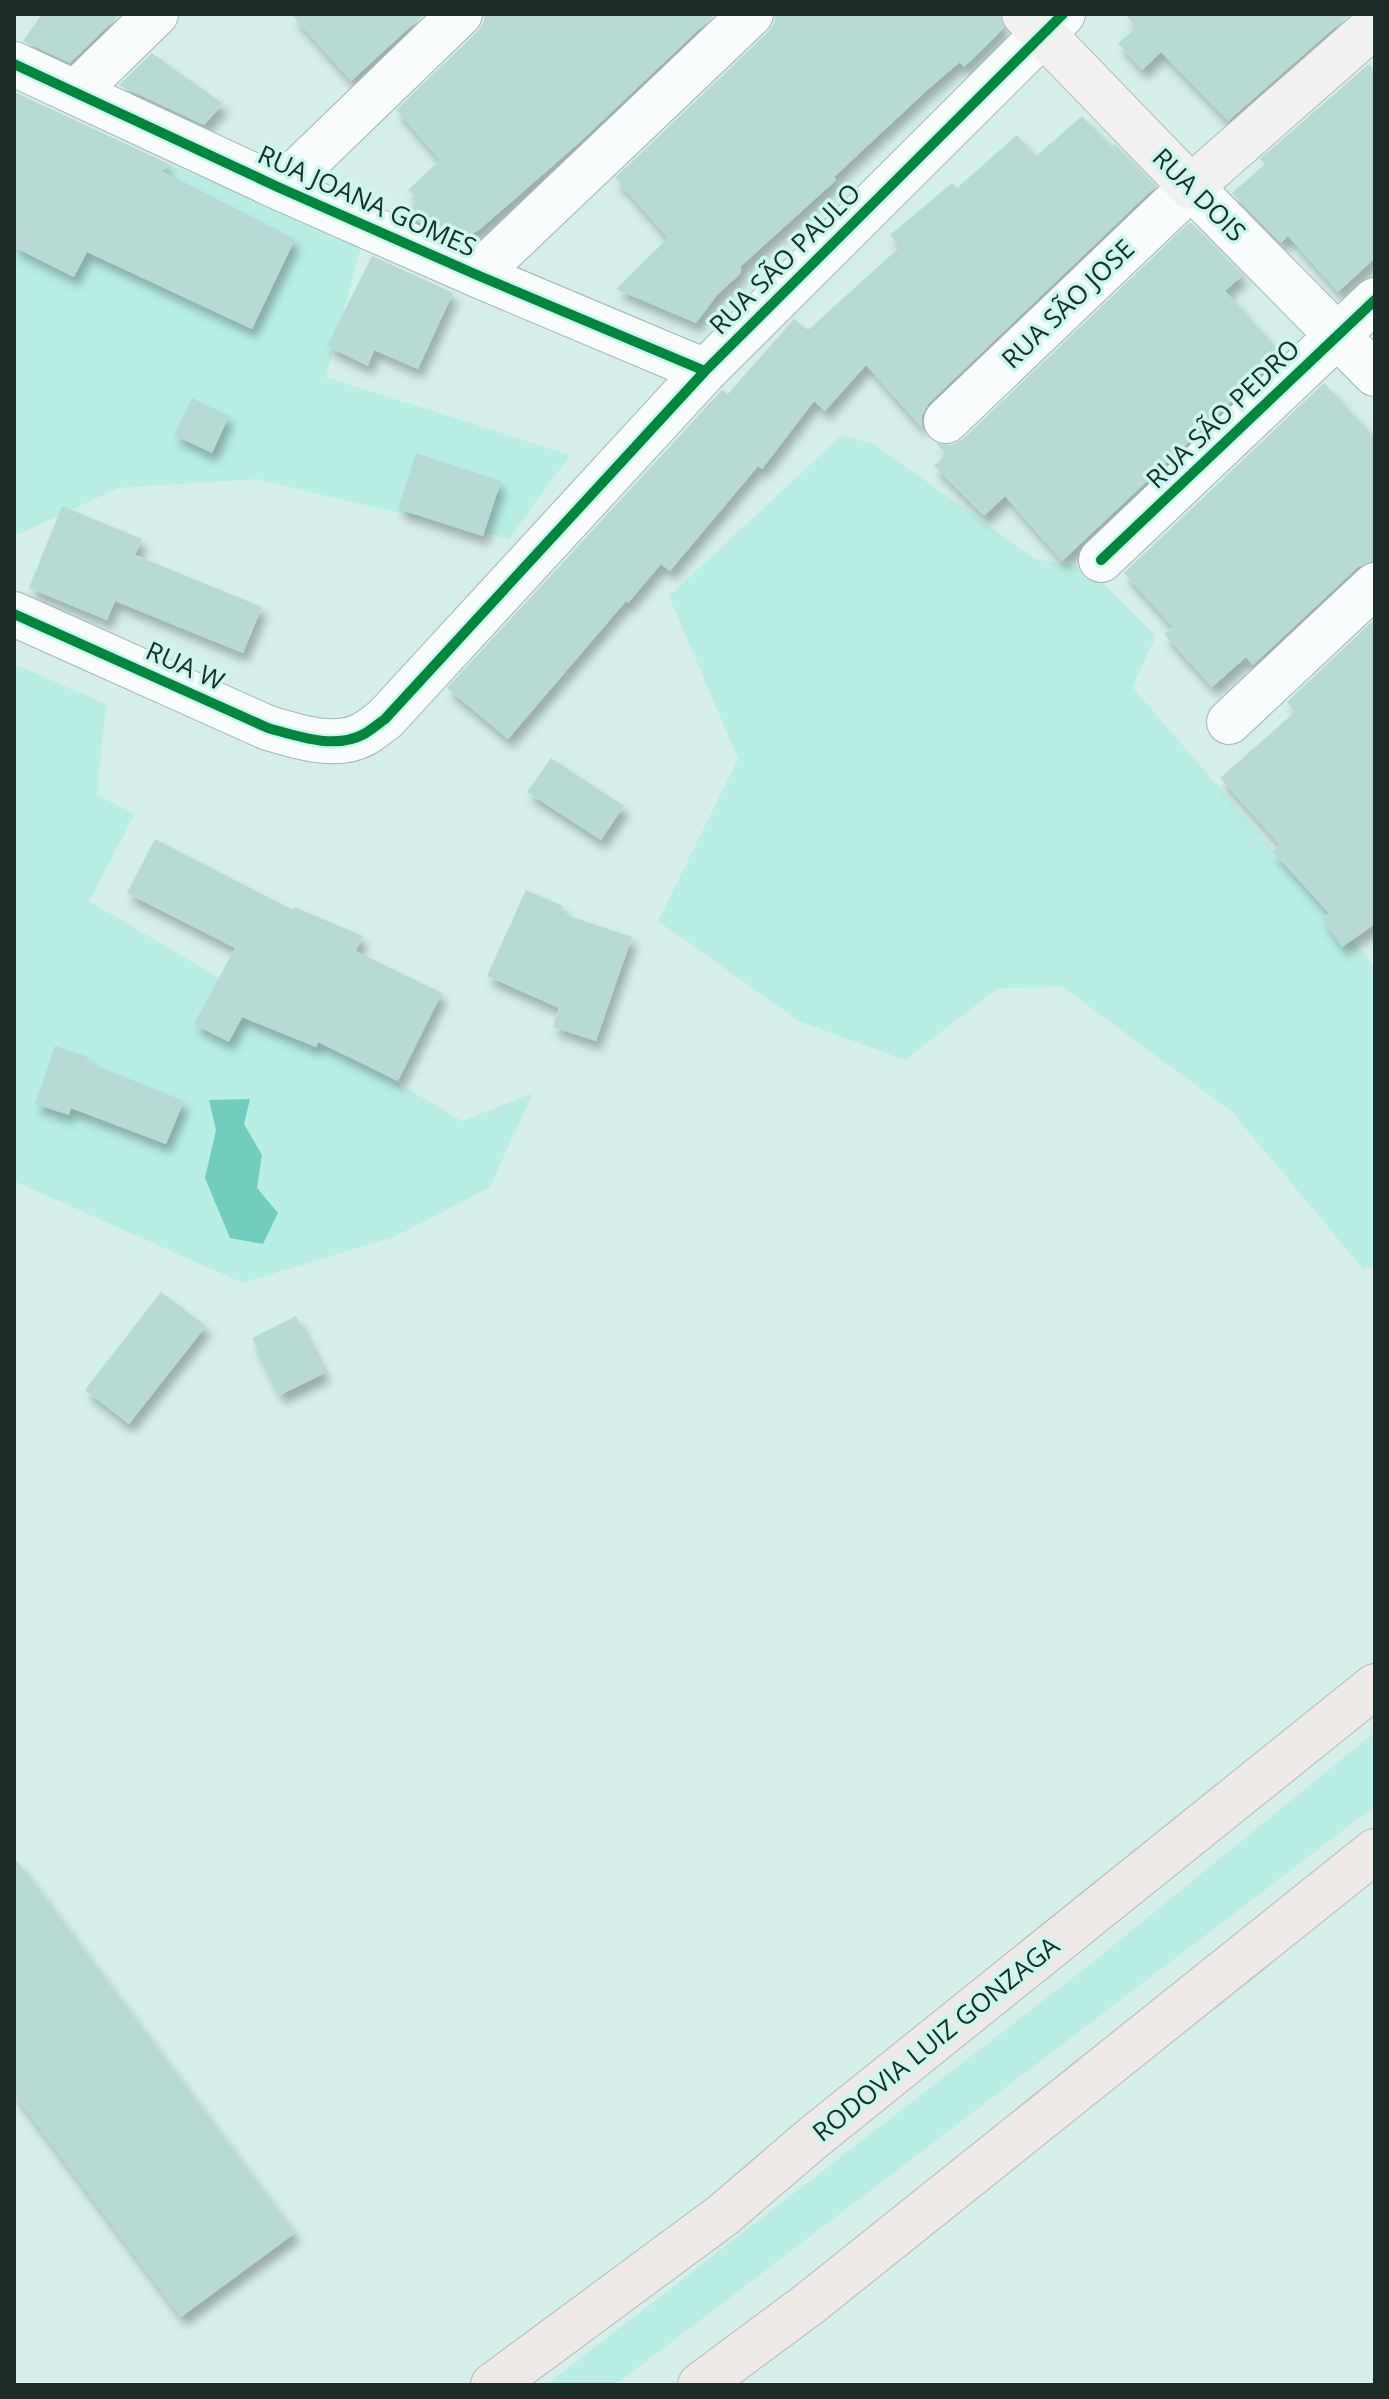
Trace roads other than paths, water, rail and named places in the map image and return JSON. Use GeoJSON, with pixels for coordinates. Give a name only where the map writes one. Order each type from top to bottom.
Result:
{"type":"FeatureCollection","features":[{"type":"Feature","properties":{"kind":"highway","name":"RODOVIA LUIZ GONZAGA"},"geometry":{"type":"LineString","coordinates":[[493,2385],[723,2215],[814,2137],[1375,1686]]}},
{"type":"Feature","properties":{"kind":"highway"},"geometry":{"type":"LineString","coordinates":[[700,2385],[809,2304],[1375,1851]]}},
{"type":"Feature","properties":{"kind":"main road","name":"RUA DOIS"},"geometry":{"type":"LineString","coordinates":[[1043,20],[1191,187]]}},
{"type":"Feature","properties":{"kind":"main road"},"geometry":{"type":"LineString","coordinates":[[1191,187],[1375,25]]}},
{"type":"Feature","properties":{"kind":"street"},"geometry":{"type":"LineString","coordinates":[[76,92],[156,14]]}},
{"type":"Feature","properties":{"kind":"street"},"geometry":{"type":"LineString","coordinates":[[280,188],[460,14]]}},
{"type":"Feature","properties":{"kind":"street"},"geometry":{"type":"LineString","coordinates":[[477,275],[751,14]]}},
{"type":"Feature","properties":{"kind":"street","name":"RUA SÃO PAULO"},"geometry":{"type":"LineString","coordinates":[[342,741],[364,735],[385,719],[705,371],[1043,20]]}},
{"type":"Feature","properties":{"kind":"street","name":"RUA JOANA GOMES"},"geometry":{"type":"LineString","coordinates":[[14,64],[280,188],[705,371]]}},
{"type":"Feature","properties":{"kind":"street","name":"RUA DOIS"},"geometry":{"type":"LineString","coordinates":[[1191,187],[1375,374]]}},
{"type":"Feature","properties":{"kind":"street","name":"RUA SÃO JOSE"},"geometry":{"type":"LineString","coordinates":[[946,421],[1191,187]]}},
{"type":"Feature","properties":{"kind":"street","name":"RUA SÃO PEDRO"},"geometry":{"type":"LineString","coordinates":[[1101,560],[1375,300]]}},
{"type":"Feature","properties":{"kind":"street"},"geometry":{"type":"LineString","coordinates":[[1229,722],[1375,585]]}},
{"type":"Feature","properties":{"kind":"street","name":"RUA W"},"geometry":{"type":"LineString","coordinates":[[14,614],[268,728],[305,738],[342,741]]}}]}
